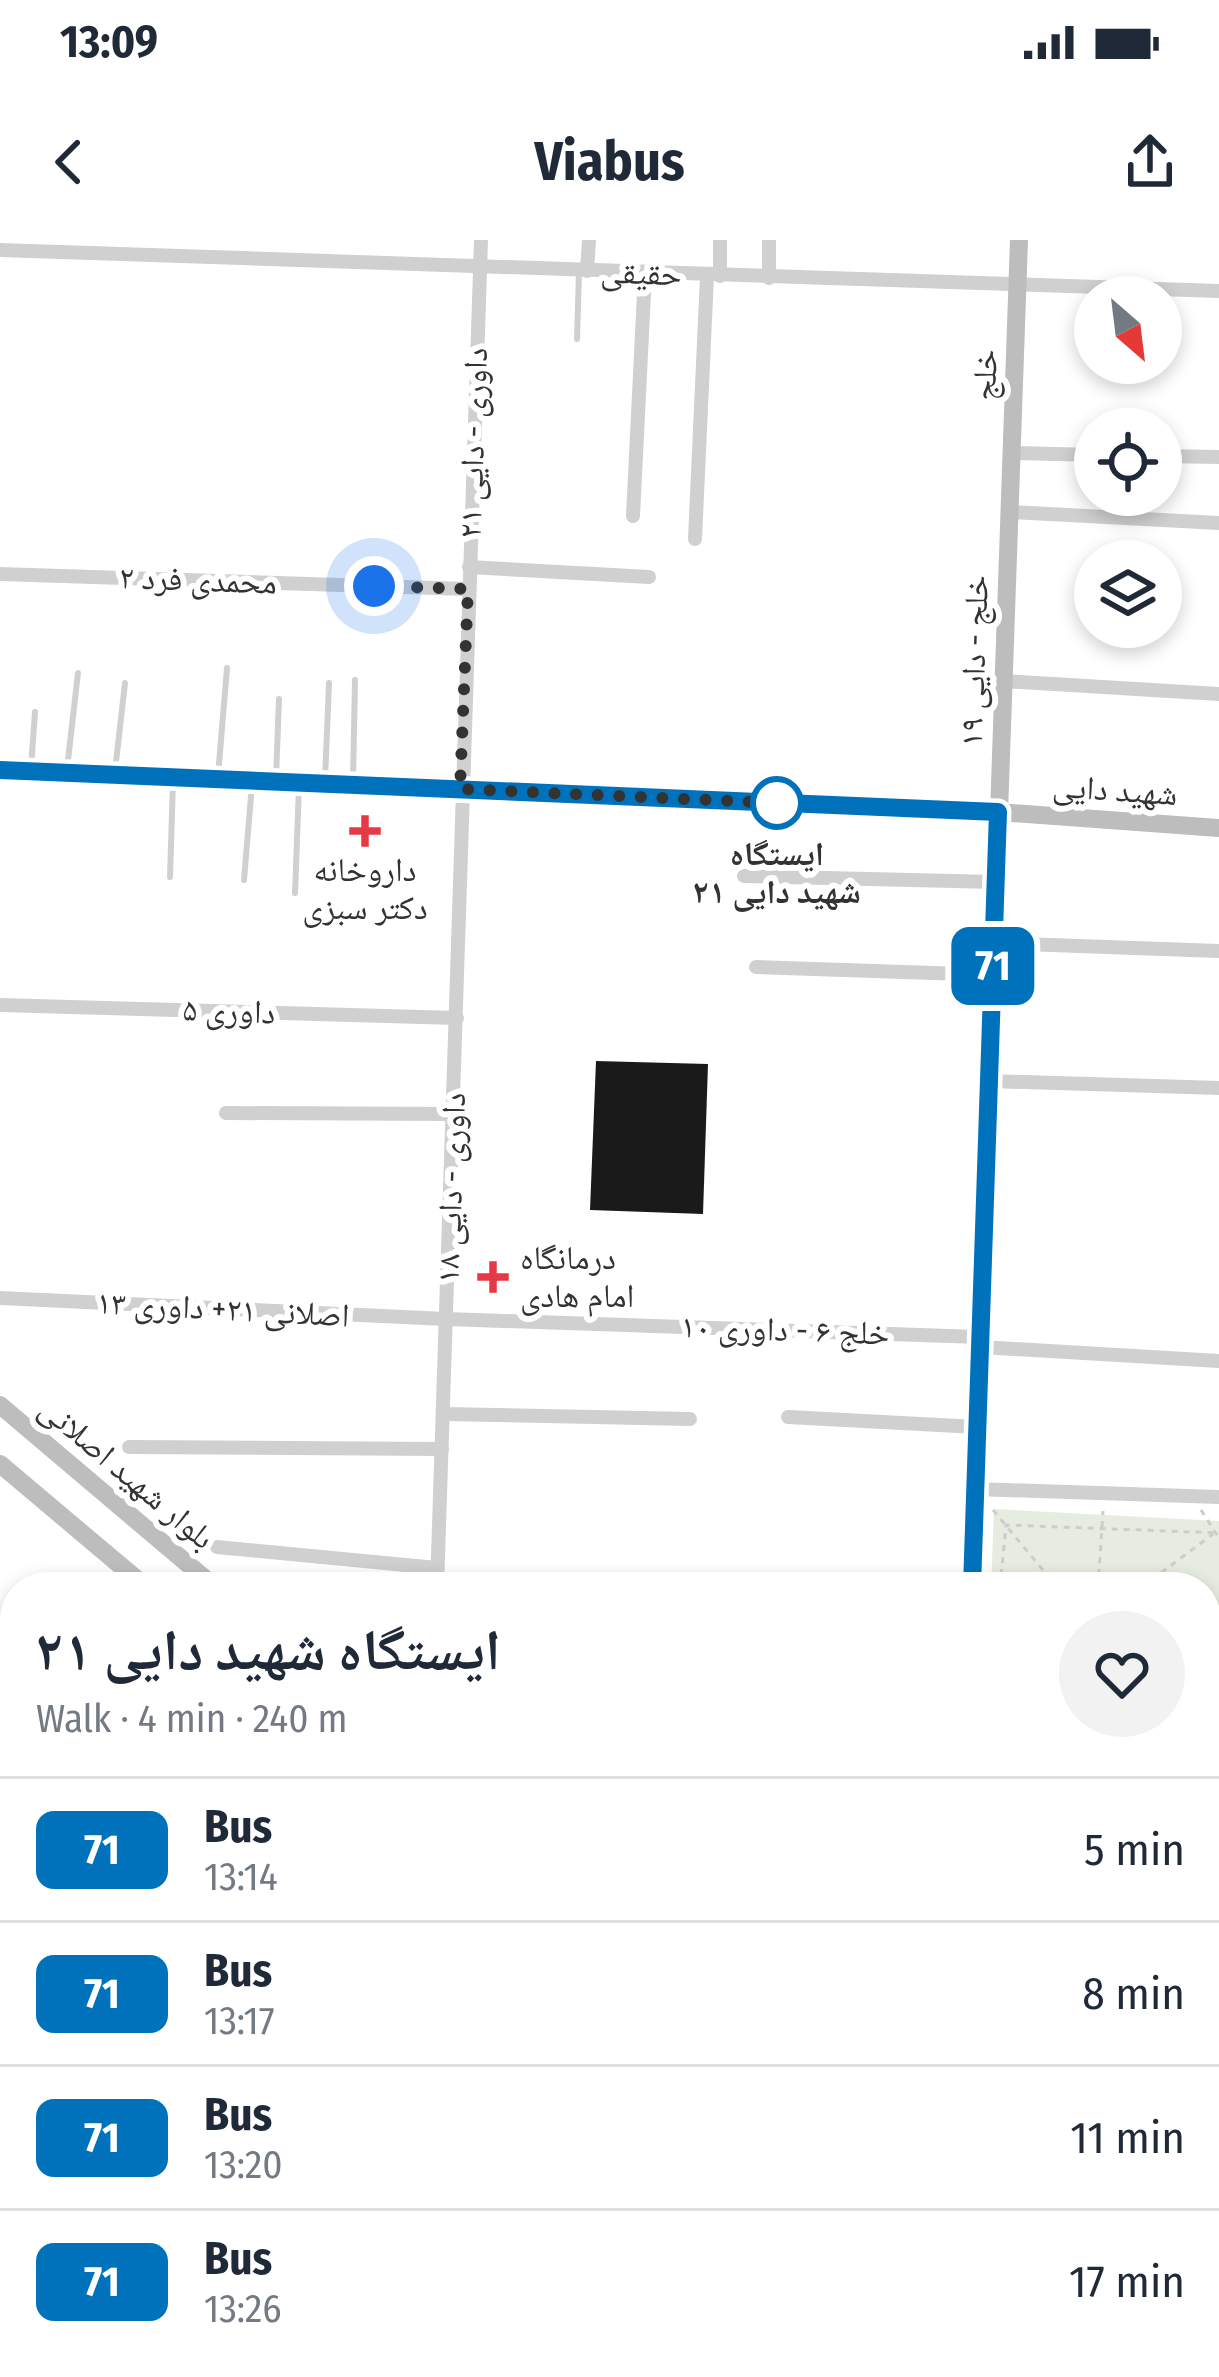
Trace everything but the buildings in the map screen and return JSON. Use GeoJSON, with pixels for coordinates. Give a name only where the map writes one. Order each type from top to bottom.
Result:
{"type":"FeatureCollection","features":[{"type":"Feature","properties":{"kind":"street","name":"داوری - دایی ۲۱"},"geometry":{"type":"LineString","coordinates":[[460,789],[481,240]]}},
{"type":"Feature","properties":{"kind":"street"},"geometry":{"type":"LineString","coordinates":[[583,271],[589,240]]}},
{"type":"Feature","properties":{"kind":"street"},"geometry":{"type":"LineString","coordinates":[[695,539],[720,240]]}},
{"type":"Feature","properties":{"kind":"street"},"geometry":{"type":"LineString","coordinates":[[769,278],[770,240]]}},
{"type":"Feature","properties":{"kind":"street","name":"خلج"},"geometry":{"type":"LineString","coordinates":[[1010,512],[1019,240]]}},
{"type":"Feature","properties":{"kind":"street","name":"حقیقی"},"geometry":{"type":"LineString","coordinates":[[0,250],[1219,291]]}},
{"type":"Feature","properties":{"kind":"street"},"geometry":{"type":"LineString","coordinates":[[633,516],[645,273]]}},
{"type":"Feature","properties":{"kind":"street"},"geometry":{"type":"LineString","coordinates":[[1012,453],[1074,454]]}},
{"type":"Feature","properties":{"kind":"street"},"geometry":{"type":"LineString","coordinates":[[1182,457],[1219,458]]}},
{"type":"Feature","properties":{"kind":"street"},"geometry":{"type":"LineString","coordinates":[[1010,512],[1219,523]]}},
{"type":"Feature","properties":{"kind":"street","name":"خلج - دایی ۱۹"},"geometry":{"type":"LineString","coordinates":[[998,812],[1010,512]]}},
{"type":"Feature","properties":{"kind":"street"},"geometry":{"type":"LineString","coordinates":[[469,567],[649,577]]}},
{"type":"Feature","properties":{"kind":"street","name":"محمدی فرد ۲"},"geometry":{"type":"LineString","coordinates":[[0,574],[468,589]]}},
{"type":"Feature","properties":{"kind":"street"},"geometry":{"type":"LineString","coordinates":[[1003,681],[1219,694]]}},
{"type":"Feature","properties":{"kind":"street","name":"شهید دایی"},"geometry":{"type":"LineString","coordinates":[[0,770],[998,812],[1219,828]]}},
{"type":"Feature","properties":{"kind":"street","name":"داوری - دایی ۱۸"},"geometry":{"type":"LineString","coordinates":[[437,1572],[457,1018],[460,789]]}},
{"type":"Feature","properties":{"kind":"street"},"geometry":{"type":"LineString","coordinates":[[972,1572],[998,812]]}},
{"type":"Feature","properties":{"kind":"street"},"geometry":{"type":"LineString","coordinates":[[744,876],[996,882]]}},
{"type":"Feature","properties":{"kind":"street"},"geometry":{"type":"LineString","coordinates":[[994,943],[1219,951]]}},
{"type":"Feature","properties":{"kind":"street"},"geometry":{"type":"LineString","coordinates":[[756,967],[992,975]]}},
{"type":"Feature","properties":{"kind":"street","name":"داوری ۵"},"geometry":{"type":"LineString","coordinates":[[0,1004],[457,1018]]}},
{"type":"Feature","properties":{"kind":"street"},"geometry":{"type":"LineString","coordinates":[[989,1082],[1219,1088]]}},
{"type":"Feature","properties":{"kind":"street"},"geometry":{"type":"LineString","coordinates":[[226,1113],[454,1114]]}},
{"type":"Feature","properties":{"kind":"street","name":"اصلانی ۲۱+ داوری ۱۳"},"geometry":{"type":"LineString","coordinates":[[0,1298],[446,1319]]}},
{"type":"Feature","properties":{"kind":"street","name":"خلج ۶ - داوری ۱۰"},"geometry":{"type":"LineString","coordinates":[[446,1319],[980,1342],[1219,1360]]}},
{"type":"Feature","properties":{"kind":"street","name":"بلوار شهید اصلانی"},"geometry":{"type":"LineString","coordinates":[[0,1405],[197,1572]]}},
{"type":"Feature","properties":{"kind":"street"},"geometry":{"type":"LineString","coordinates":[[442,1414],[690,1419]]}},
{"type":"Feature","properties":{"kind":"street"},"geometry":{"type":"LineString","coordinates":[[788,1417],[977,1427]]}},
{"type":"Feature","properties":{"kind":"street"},"geometry":{"type":"LineString","coordinates":[[128,1448],[442,1449]]}},
{"type":"Feature","properties":{"kind":"street"},"geometry":{"type":"LineString","coordinates":[[0,1464],[128,1572]]}},
{"type":"Feature","properties":{"kind":"street"},"geometry":{"type":"LineString","coordinates":[[975,1489],[1219,1497]]}},
{"type":"Feature","properties":{"kind":"street"},"geometry":{"type":"LineString","coordinates":[[217,1547],[437,1568]]}},
{"type":"Feature","properties":{"kind":"lane"},"geometry":{"type":"LineString","coordinates":[[577,339],[583,271]]}},
{"type":"Feature","properties":{"kind":"lane"},"geometry":{"type":"LineString","coordinates":[[218,779],[227,668]]}},
{"type":"Feature","properties":{"kind":"lane"},"geometry":{"type":"LineString","coordinates":[[66,773],[78,673]]}},
{"type":"Feature","properties":{"kind":"lane"},"geometry":{"type":"LineString","coordinates":[[353,784],[355,680]]}},
{"type":"Feature","properties":{"kind":"lane"},"geometry":{"type":"LineString","coordinates":[[115,775],[125,683]]}},
{"type":"Feature","properties":{"kind":"lane"},"geometry":{"type":"LineString","coordinates":[[325,784],[329,683]]}},
{"type":"Feature","properties":{"kind":"lane"},"geometry":{"type":"LineString","coordinates":[[276,782],[279,699]]}},
{"type":"Feature","properties":{"kind":"lane"},"geometry":{"type":"LineString","coordinates":[[31,772],[35,712]]}},
{"type":"Feature","properties":{"kind":"lane"},"geometry":{"type":"LineString","coordinates":[[170,877],[172,777]]}},
{"type":"Feature","properties":{"kind":"lane"},"geometry":{"type":"LineString","coordinates":[[244,880],[252,781]]}},
{"type":"Feature","properties":{"kind":"lane"},"geometry":{"type":"LineString","coordinates":[[295,893],[299,782]]}},
{"type":"Feature","properties":{"kind":"path"},"geometry":{"type":"LineString","coordinates":[[975,1489],[1045,1572]]}},
{"type":"Feature","properties":{"kind":"path"},"geometry":{"type":"LineString","coordinates":[[1099,1572],[1102,1494]]}},
{"type":"Feature","properties":{"kind":"path"},"geometry":{"type":"LineString","coordinates":[[1197,1496],[1203,1516],[1217,1534]]}},
{"type":"Feature","properties":{"kind":"path"},"geometry":{"type":"LineString","coordinates":[[1006,1525],[1217,1534]]}},
{"type":"Feature","properties":{"kind":"path"},"geometry":{"type":"LineString","coordinates":[[1001,1572],[1006,1525]]}},
{"type":"Feature","properties":{"kind":"path"},"geometry":{"type":"LineString","coordinates":[[1163,1572],[1217,1534]]}},
{"type":"Feature","properties":{"kind":"shaded area"},"geometry":{"type":"Polygon","coordinates":[[[994,1509],[1219,1521],[1219,1572],[992,1572],[994,1509]]]}},
{"type":"Feature","properties":{"kind":"bus line","name":"71"},"geometry":{"type":"LineString","coordinates":[[0,770],[998,812],[973,1572]]}},
{"type":"Feature","properties":{"kind":"place","name":"ایستگاه شهید دایی ۲۱"},"geometry":{"type":"Point","coordinates":[777,803]}},
{"type":"Feature","properties":{"kind":"place","name":"داروخانه دکتر سبزی"},"geometry":{"type":"Point","coordinates":[365,831]}},
{"type":"Feature","properties":{"kind":"place","name":"درمانگاه امام هادی"},"geometry":{"type":"Point","coordinates":[493,1277]}},
{"type":"Feature","properties":{"kind":"route"},"geometry":{"type":"LineString","coordinates":[[374,586],[468,589],[460,789],[777,803]]}}]}
